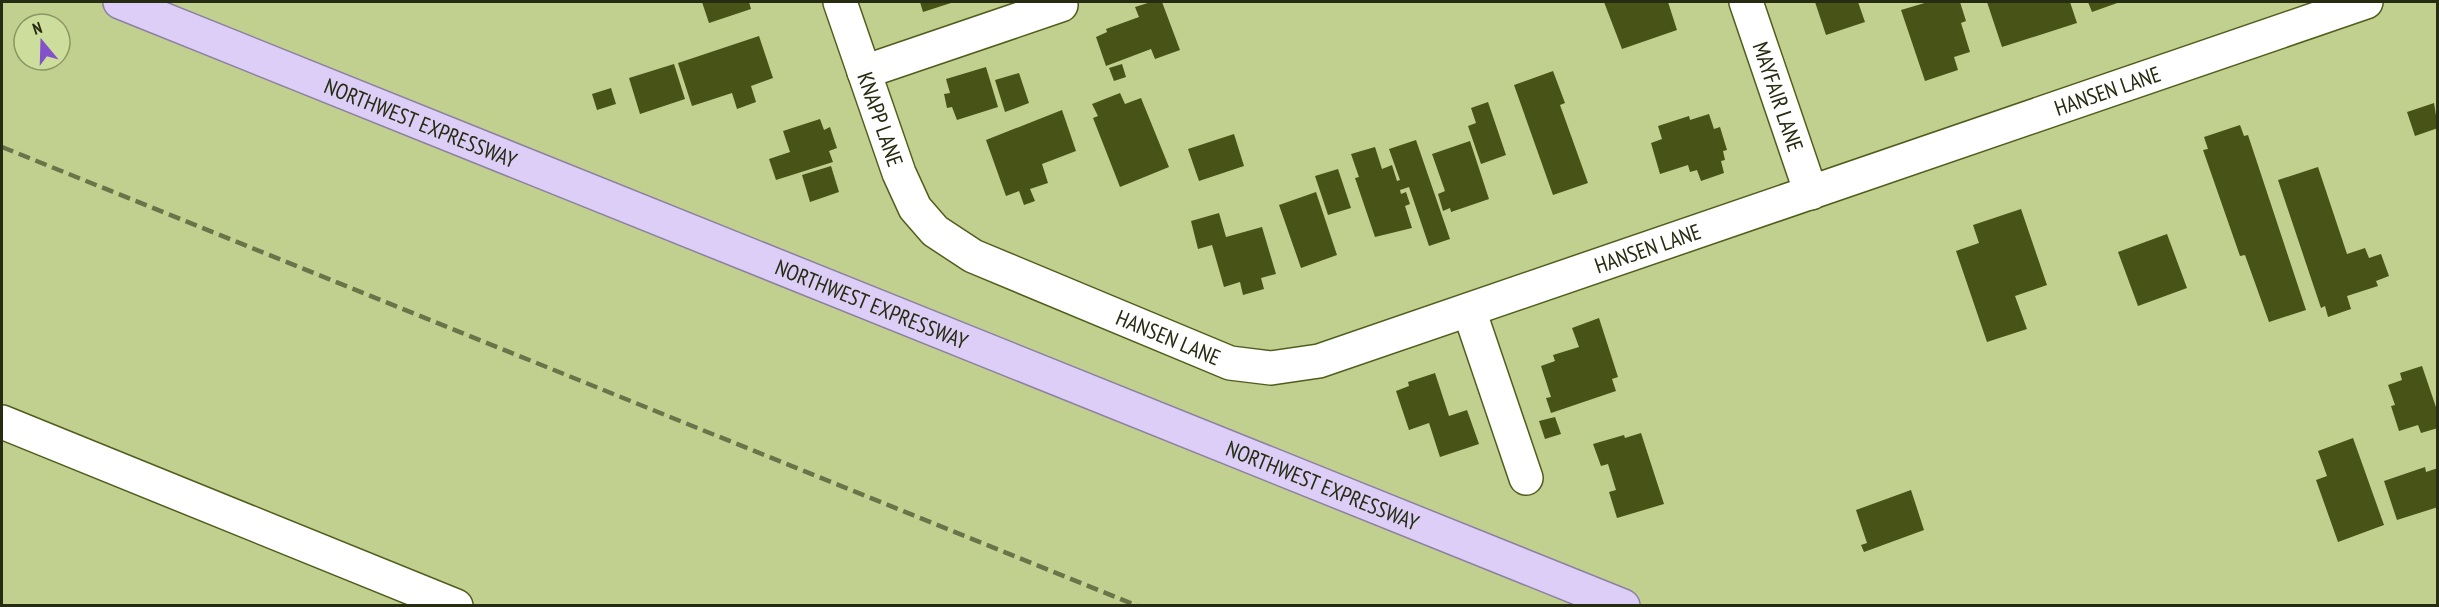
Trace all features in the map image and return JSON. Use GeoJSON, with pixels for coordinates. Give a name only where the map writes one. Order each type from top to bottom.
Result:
{"type":"FeatureCollection","features":[{"type":"Feature","properties":{"kind":"main road","name":"NORTHWEST EXPRESSWAY"},"geometry":{"type":"LineString","coordinates":[[120,2],[1623,606]]}},
{"type":"Feature","properties":{"kind":"street","name":"KNAPP LANE"},"geometry":{"type":"LineString","coordinates":[[840,2],[899,173],[915,208],[935,231]]}},
{"type":"Feature","properties":{"kind":"street","name":"MAYFAIR LANE"},"geometry":{"type":"LineString","coordinates":[[1746,2],[1810,193]]}},
{"type":"Feature","properties":{"kind":"street","name":"HANSEN LANE"},"geometry":{"type":"LineString","coordinates":[[935,231],[974,256],[1230,363],[1271,368],[1319,361],[2366,2]]}},
{"type":"Feature","properties":{"kind":"street"},"geometry":{"type":"LineString","coordinates":[[864,72],[1061,5]]}},
{"type":"Feature","properties":{"kind":"street"},"geometry":{"type":"LineString","coordinates":[[1469,310],[1526,478]]}},
{"type":"Feature","properties":{"kind":"street"},"geometry":{"type":"LineString","coordinates":[[2,422],[456,606]]}},
{"type":"Feature","properties":{"kind":"building"},"geometry":{"type":"Polygon","coordinates":[[[702,2],[749,2],[751,9],[709,23],[702,2]]]}},
{"type":"Feature","properties":{"kind":"building"},"geometry":{"type":"Polygon","coordinates":[[[920,2],[954,2],[923,12],[920,2]]]}},
{"type":"Feature","properties":{"kind":"building"},"geometry":{"type":"Polygon","coordinates":[[[1151,2],[1162,2],[1180,50],[1155,59],[1151,49],[1106,66],[1096,37],[1107,32],[1106,29],[1139,17],[1135,7],[1151,2]]]}},
{"type":"Feature","properties":{"kind":"building"},"geometry":{"type":"Polygon","coordinates":[[[1604,2],[1668,2],[1677,30],[1622,49],[1604,2]]]}},
{"type":"Feature","properties":{"kind":"building"},"geometry":{"type":"Polygon","coordinates":[[[1815,2],[1858,2],[1865,22],[1826,35],[1815,2]]]}},
{"type":"Feature","properties":{"kind":"building"},"geometry":{"type":"Polygon","coordinates":[[[1928,2],[1960,2],[1966,21],[1961,23],[1970,52],[1954,57],[1958,70],[1925,81],[1901,10],[1928,2]]]}},
{"type":"Feature","properties":{"kind":"building"},"geometry":{"type":"Polygon","coordinates":[[[1987,2],[2070,2],[2077,23],[2002,47],[1987,2]]]}},
{"type":"Feature","properties":{"kind":"building"},"geometry":{"type":"Polygon","coordinates":[[[2088,2],[2120,2],[2092,12],[2088,2]]]}},
{"type":"Feature","properties":{"kind":"building"},"geometry":{"type":"Polygon","coordinates":[[[759,36],[773,78],[751,86],[756,102],[737,109],[732,93],[692,106],[678,63],[759,36]]]}},
{"type":"Feature","properties":{"kind":"building"},"geometry":{"type":"Polygon","coordinates":[[[674,64],[685,99],[640,114],[629,78],[674,64]]]}},
{"type":"Feature","properties":{"kind":"building"},"geometry":{"type":"Polygon","coordinates":[[[1122,64],[1126,77],[1114,81],[1109,68],[1122,64]]]}},
{"type":"Feature","properties":{"kind":"building"},"geometry":{"type":"Polygon","coordinates":[[[986,67],[998,107],[957,120],[952,107],[947,108],[944,94],[950,93],[946,79],[986,67]]]}},
{"type":"Feature","properties":{"kind":"building"},"geometry":{"type":"Polygon","coordinates":[[[1553,71],[1565,103],[1560,105],[1588,183],[1553,195],[1514,85],[1553,71]]]}},
{"type":"Feature","properties":{"kind":"building"},"geometry":{"type":"Polygon","coordinates":[[[1019,73],[1029,103],[1005,112],[995,80],[1019,73]]]}},
{"type":"Feature","properties":{"kind":"building"},"geometry":{"type":"Polygon","coordinates":[[[611,88],[616,104],[597,110],[592,94],[611,88]]]}},
{"type":"Feature","properties":{"kind":"building"},"geometry":{"type":"Polygon","coordinates":[[[1120,93],[1125,104],[1141,98],[1169,167],[1120,187],[1093,118],[1098,116],[1092,104],[1120,93]]]}},
{"type":"Feature","properties":{"kind":"building"},"geometry":{"type":"Polygon","coordinates":[[[1488,102],[1506,155],[1481,164],[1468,126],[1476,123],[1471,108],[1488,102]]]}},
{"type":"Feature","properties":{"kind":"building"},"geometry":{"type":"Polygon","coordinates":[[[2434,103],[2438,128],[2415,136],[2407,112],[2434,103]]]}},
{"type":"Feature","properties":{"kind":"building"},"geometry":{"type":"Polygon","coordinates":[[[1062,110],[1076,151],[1042,164],[1048,183],[1030,189],[1035,201],[1024,205],[1019,191],[1006,196],[986,140],[1062,110]]]}},
{"type":"Feature","properties":{"kind":"building"},"geometry":{"type":"Polygon","coordinates":[[[1709,114],[1714,129],[1720,127],[1727,150],[1723,151],[1725,160],[1721,161],[1724,173],[1701,181],[1697,170],[1690,172],[1688,165],[1660,174],[1651,143],[1662,139],[1658,126],[1689,116],[1690,120],[1709,114]]]}},
{"type":"Feature","properties":{"kind":"building"},"geometry":{"type":"Polygon","coordinates":[[[820,119],[824,130],[830,127],[837,148],[829,151],[833,162],[776,180],[769,159],[790,152],[783,131],[820,119]]]}},
{"type":"Feature","properties":{"kind":"building"},"geometry":{"type":"Polygon","coordinates":[[[2240,125],[2244,136],[2248,135],[2306,310],[2269,322],[2245,255],[2240,256],[2203,150],[2208,149],[2204,137],[2240,125]]]}},
{"type":"Feature","properties":{"kind":"building"},"geometry":{"type":"Polygon","coordinates":[[[1234,134],[1244,166],[1199,181],[1188,149],[1234,134]]]}},
{"type":"Feature","properties":{"kind":"building"},"geometry":{"type":"Polygon","coordinates":[[[1416,140],[1450,239],[1429,246],[1409,187],[1400,190],[1401,194],[1406,192],[1410,204],[1405,206],[1412,228],[1375,237],[1355,178],[1359,177],[1351,154],[1375,147],[1382,169],[1392,165],[1397,181],[1400,180],[1389,149],[1416,140]]]}},
{"type":"Feature","properties":{"kind":"building"},"geometry":{"type":"Polygon","coordinates":[[[1470,141],[1489,199],[1451,212],[1450,208],[1443,211],[1438,194],[1445,191],[1432,154],[1470,141]]]}},
{"type":"Feature","properties":{"kind":"building"},"geometry":{"type":"Polygon","coordinates":[[[831,166],[839,192],[810,202],[802,175],[831,166]]]}},
{"type":"Feature","properties":{"kind":"building"},"geometry":{"type":"Polygon","coordinates":[[[2318,167],[2347,254],[2365,248],[2369,258],[2381,254],[2389,276],[2376,281],[2378,286],[2347,296],[2351,309],[2328,317],[2325,306],[2321,308],[2278,180],[2318,167]]]}},
{"type":"Feature","properties":{"kind":"building"},"geometry":{"type":"Polygon","coordinates":[[[1338,169],[1351,208],[1328,215],[1315,176],[1338,169]]]}},
{"type":"Feature","properties":{"kind":"building"},"geometry":{"type":"Polygon","coordinates":[[[1316,192],[1337,255],[1301,268],[1279,205],[1316,192]]]}},
{"type":"Feature","properties":{"kind":"building"},"geometry":{"type":"Polygon","coordinates":[[[2021,209],[2047,285],[2015,296],[2027,329],[1987,342],[1956,251],[1979,243],[1973,225],[2021,209]]]}},
{"type":"Feature","properties":{"kind":"building"},"geometry":{"type":"Polygon","coordinates":[[[1219,213],[1226,237],[1262,227],[1276,274],[1261,278],[1264,289],[1243,295],[1240,282],[1224,287],[1212,245],[1198,249],[1191,221],[1219,213]]]}},
{"type":"Feature","properties":{"kind":"building"},"geometry":{"type":"Polygon","coordinates":[[[2167,234],[2187,288],[2138,306],[2118,252],[2167,234]]]}},
{"type":"Feature","properties":{"kind":"building"},"geometry":{"type":"Polygon","coordinates":[[[1599,318],[1618,377],[1612,379],[1616,391],[1551,413],[1546,398],[1551,397],[1541,366],[1555,361],[1553,355],[1579,347],[1572,328],[1599,318]]]}},
{"type":"Feature","properties":{"kind":"building"},"geometry":{"type":"Polygon","coordinates":[[[2422,366],[2438,413],[2438,428],[2421,433],[2418,425],[2399,431],[2391,406],[2395,405],[2388,385],[2402,380],[2400,373],[2422,366]]]}},
{"type":"Feature","properties":{"kind":"building"},"geometry":{"type":"Polygon","coordinates":[[[1435,373],[1449,416],[1467,410],[1479,444],[1440,457],[1429,423],[1409,430],[1396,391],[1409,386],[1408,382],[1435,373]]]}},
{"type":"Feature","properties":{"kind":"building"},"geometry":{"type":"Polygon","coordinates":[[[1555,417],[1561,434],[1545,439],[1539,421],[1555,417]]]}},
{"type":"Feature","properties":{"kind":"building"},"geometry":{"type":"Polygon","coordinates":[[[1641,433],[1664,504],[1617,518],[1609,492],[1616,490],[1608,464],[1601,466],[1593,444],[1624,435],[1625,438],[1641,433]]]}},
{"type":"Feature","properties":{"kind":"building"},"geometry":{"type":"Polygon","coordinates":[[[2353,438],[2384,525],[2338,542],[2316,480],[2327,476],[2318,451],[2353,438]]]}},
{"type":"Feature","properties":{"kind":"building"},"geometry":{"type":"Polygon","coordinates":[[[2425,467],[2426,472],[2438,468],[2438,507],[2397,520],[2384,481],[2425,467]]]}},
{"type":"Feature","properties":{"kind":"building"},"geometry":{"type":"Polygon","coordinates":[[[1911,490],[1924,530],[1864,552],[1861,545],[1867,543],[1856,510],[1911,490]]]}},
{"type":"Feature","properties":{"kind":"railway"},"geometry":{"type":"LineString","coordinates":[[2,147],[1138,606]]}}]}
